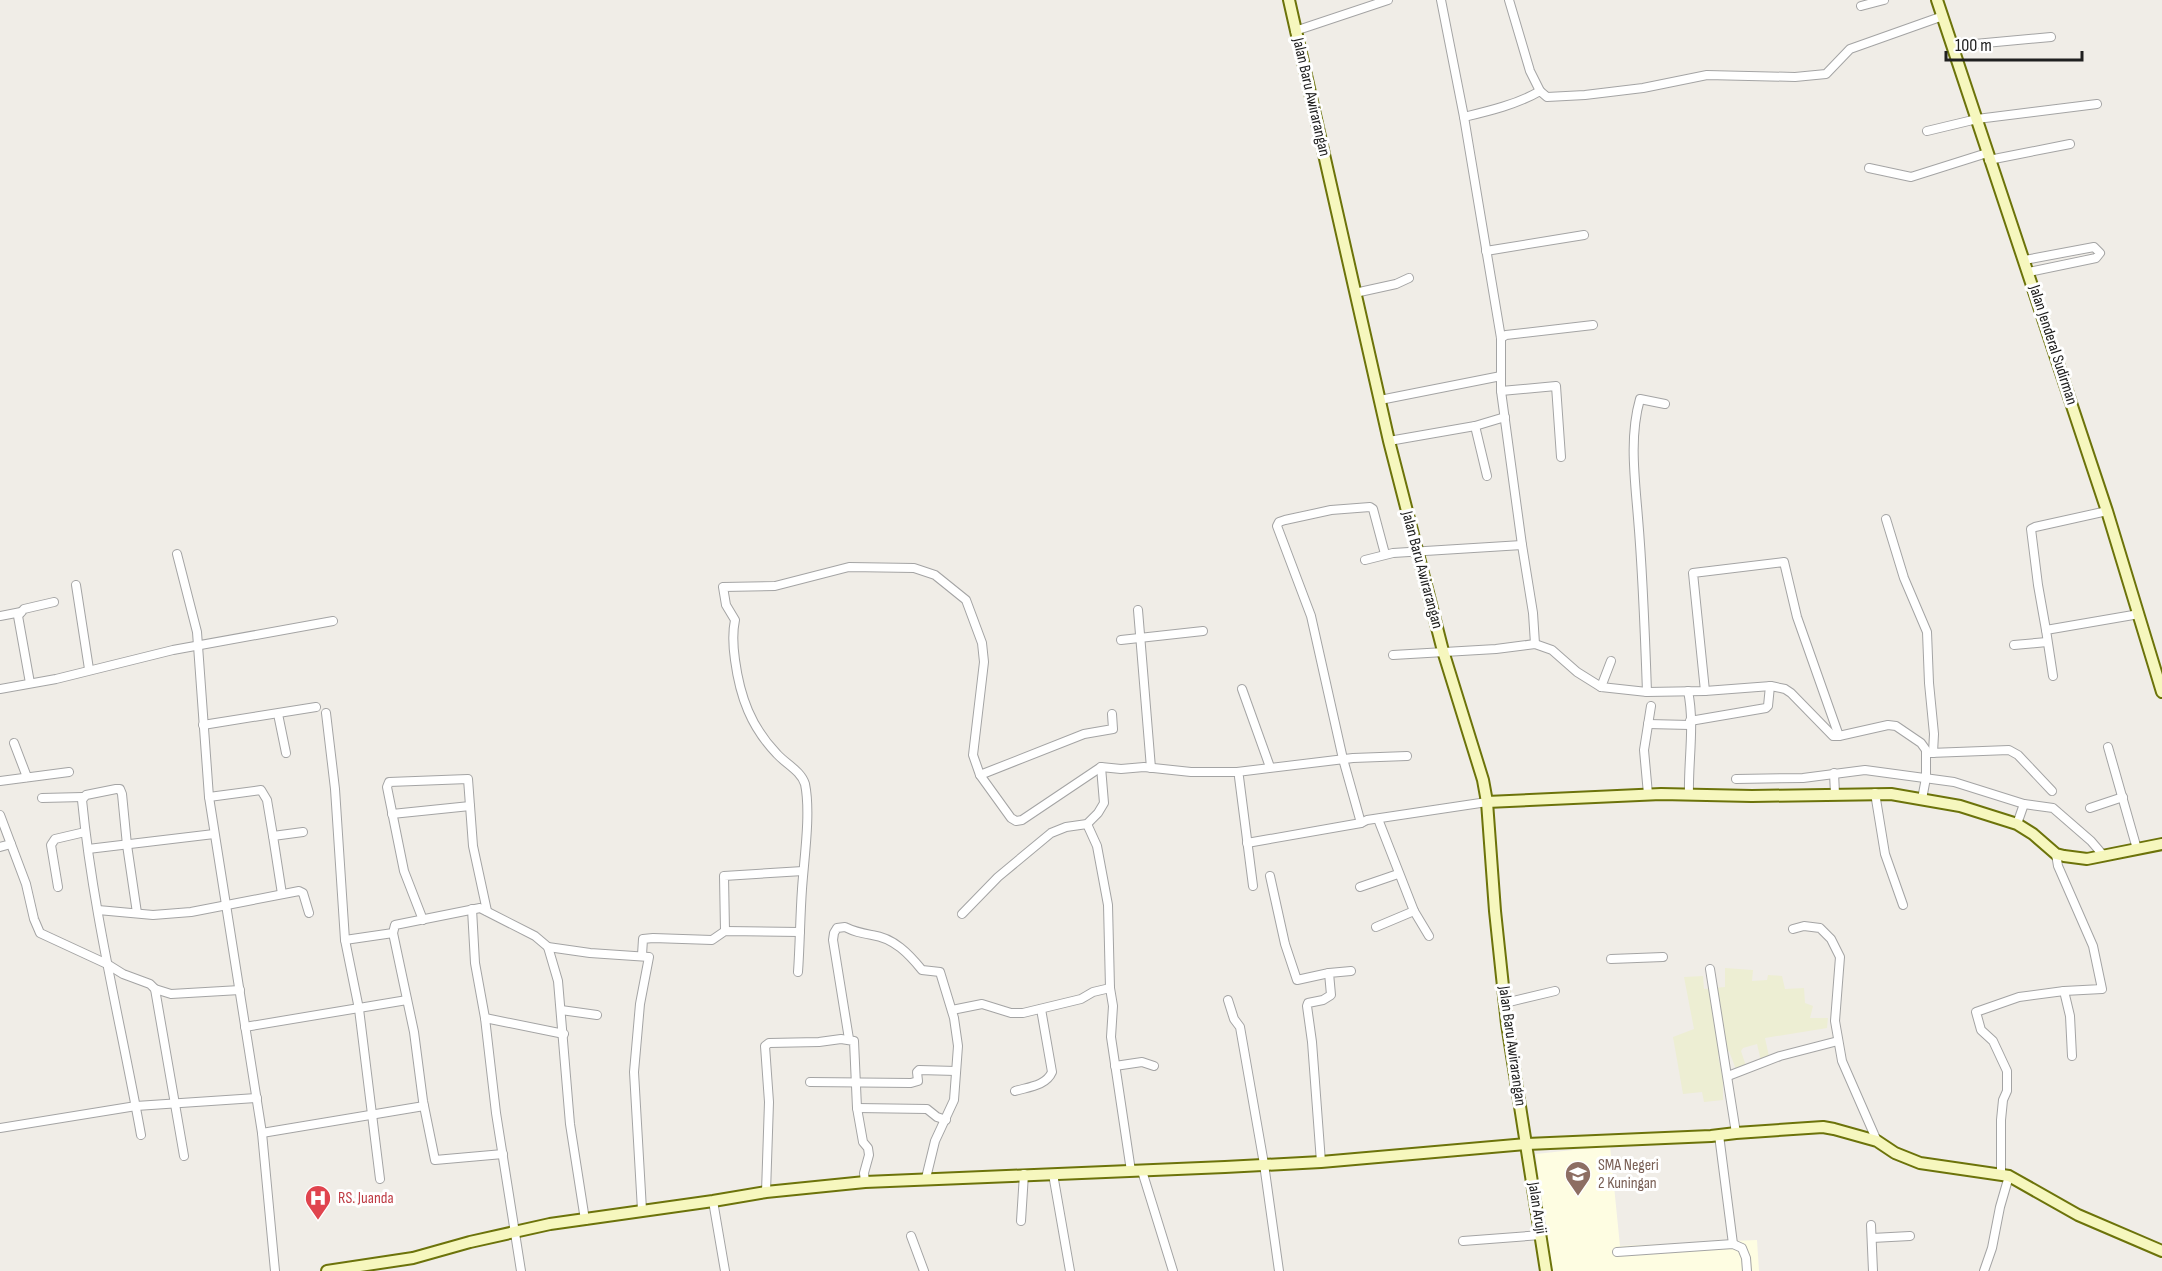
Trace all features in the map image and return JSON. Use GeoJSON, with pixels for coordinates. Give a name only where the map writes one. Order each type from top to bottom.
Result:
{"type":"FeatureCollection","features":[{"type":"Feature","properties":{"kind":"street","name":"Jalan Baru Awirarangan"},"geometry":{"type":"LineString","coordinates":[[1288,0],[1316,113],[1389,441],[1443,651],[1483,780],[1487,802],[1505,1003],[1527,1144]]}},
{"type":"Feature","properties":{"kind":"street"},"geometry":{"type":"LineString","coordinates":[[1295,31],[1388,0]]}},
{"type":"Feature","properties":{"kind":"street"},"geometry":{"type":"LineString","coordinates":[[1441,0],[1464,117],[1501,338],[1501,392],[1533,613],[1535,644]]}},
{"type":"Feature","properties":{"kind":"street"},"geometry":{"type":"LineString","coordinates":[[1509,0],[1530,71],[1540,91],[1546,97],[1644,88],[1707,75],[1795,77],[1826,74],[1850,49],[1943,16]]}},
{"type":"Feature","properties":{"kind":"street"},"geometry":{"type":"LineString","coordinates":[[1861,6],[1884,0]]}},
{"type":"Feature","properties":{"kind":"street","name":"Jalan Jenderal Sudirman"},"geometry":{"type":"LineString","coordinates":[[1937,0],[2107,511],[2162,692]]}},
{"type":"Feature","properties":{"kind":"street"},"geometry":{"type":"LineString","coordinates":[[1953,46],[2051,36]]}},
{"type":"Feature","properties":{"kind":"street"},"geometry":{"type":"LineString","coordinates":[[1464,117],[1486,112],[1540,91]]}},
{"type":"Feature","properties":{"kind":"street"},"geometry":{"type":"LineString","coordinates":[[1927,131],[1977,119],[2097,104]]}},
{"type":"Feature","properties":{"kind":"street"},"geometry":{"type":"LineString","coordinates":[[1869,168],[1911,177],[1988,157],[2070,144]]}},
{"type":"Feature","properties":{"kind":"street"},"geometry":{"type":"LineString","coordinates":[[1486,251],[1584,235]]}},
{"type":"Feature","properties":{"kind":"street"},"geometry":{"type":"LineString","coordinates":[[2025,260],[2094,247],[2100,253],[2096,258],[2029,272]]}},
{"type":"Feature","properties":{"kind":"street"},"geometry":{"type":"LineString","coordinates":[[1355,293],[1396,284],[1408,278]]}},
{"type":"Feature","properties":{"kind":"street"},"geometry":{"type":"LineString","coordinates":[[1501,338],[1506,335],[1593,325]]}},
{"type":"Feature","properties":{"kind":"street"},"geometry":{"type":"LineString","coordinates":[[1380,400],[1501,376]]}},
{"type":"Feature","properties":{"kind":"street"},"geometry":{"type":"LineString","coordinates":[[1501,392],[1556,386],[1560,457]]}},
{"type":"Feature","properties":{"kind":"street"},"geometry":{"type":"LineString","coordinates":[[1647,692],[1634,436],[1640,399],[1665,404]]}},
{"type":"Feature","properties":{"kind":"street"},"geometry":{"type":"LineString","coordinates":[[1389,441],[1475,426],[1505,417]]}},
{"type":"Feature","properties":{"kind":"street"},"geometry":{"type":"LineString","coordinates":[[1475,426],[1486,476]]}},
{"type":"Feature","properties":{"kind":"street"},"geometry":{"type":"LineString","coordinates":[[1361,823],[1311,616],[1277,526],[1285,520],[1331,510],[1370,507],[1373,509],[1386,554]]}},
{"type":"Feature","properties":{"kind":"street"},"geometry":{"type":"LineString","coordinates":[[2053,676],[2031,529],[2035,526],[2107,511]]}},
{"type":"Feature","properties":{"kind":"street"},"geometry":{"type":"LineString","coordinates":[[1886,519],[1904,578],[1927,632],[1928,674],[1934,734],[1922,798]]}},
{"type":"Feature","properties":{"kind":"street"},"geometry":{"type":"LineString","coordinates":[[1365,560],[1386,554],[1522,545]]}},
{"type":"Feature","properties":{"kind":"street"},"geometry":{"type":"LineString","coordinates":[[177,554],[197,632],[209,797],[262,1133],[275,1271]]}},
{"type":"Feature","properties":{"kind":"street"},"geometry":{"type":"LineString","coordinates":[[1705,691],[1693,573],[1784,562],[1797,616],[1839,736]]}},
{"type":"Feature","properties":{"kind":"street"},"geometry":{"type":"LineString","coordinates":[[798,972],[807,828],[805,786],[798,772],[777,754],[764,738],[747,710],[739,687],[733,645],[732,634],[735,620],[726,604],[724,587],[775,586],[849,567],[914,568],[935,575],[966,600],[982,643],[984,662],[973,755],[980,776],[1011,818],[1016,821],[1022,820],[1101,770],[1151,768],[1191,772],[1237,772],[1344,759],[1407,756]]}},
{"type":"Feature","properties":{"kind":"street"},"geometry":{"type":"LineString","coordinates":[[76,585],[89,669]]}},
{"type":"Feature","properties":{"kind":"street"},"geometry":{"type":"LineString","coordinates":[[0,616],[54,602]]}},
{"type":"Feature","properties":{"kind":"street"},"geometry":{"type":"LineString","coordinates":[[1138,610],[1151,768]]}},
{"type":"Feature","properties":{"kind":"street"},"geometry":{"type":"LineString","coordinates":[[21,612],[18,616],[30,683]]}},
{"type":"Feature","properties":{"kind":"street"},"geometry":{"type":"LineString","coordinates":[[2046,630],[2139,614]]}},
{"type":"Feature","properties":{"kind":"street"},"geometry":{"type":"LineString","coordinates":[[0,689],[198,645],[333,621]]}},
{"type":"Feature","properties":{"kind":"street"},"geometry":{"type":"LineString","coordinates":[[1121,640],[1203,631]]}},
{"type":"Feature","properties":{"kind":"street"},"geometry":{"type":"LineString","coordinates":[[2014,645],[2047,642]]}},
{"type":"Feature","properties":{"kind":"street"},"geometry":{"type":"LineString","coordinates":[[1393,655],[1496,649],[1535,644],[1551,650],[1577,672],[1601,687],[1647,692],[1705,691],[1770,686],[1785,688],[1833,736],[1879,726],[1896,726],[1921,743],[1929,754]]}},
{"type":"Feature","properties":{"kind":"street"},"geometry":{"type":"LineString","coordinates":[[1601,687],[1611,661]]}},
{"type":"Feature","properties":{"kind":"street"},"geometry":{"type":"LineString","coordinates":[[1648,724],[1690,723],[1766,708],[1770,686]]}},
{"type":"Feature","properties":{"kind":"street"},"geometry":{"type":"LineString","coordinates":[[1242,690],[1270,767]]}},
{"type":"Feature","properties":{"kind":"street"},"geometry":{"type":"LineString","coordinates":[[1688,691],[1691,755],[1689,793]]}},
{"type":"Feature","properties":{"kind":"street"},"geometry":{"type":"LineString","coordinates":[[1648,790],[1644,750],[1651,706]]}},
{"type":"Feature","properties":{"kind":"street"},"geometry":{"type":"LineString","coordinates":[[203,725],[316,707]]}},
{"type":"Feature","properties":{"kind":"street"},"geometry":{"type":"LineString","coordinates":[[326,713],[335,789],[345,940],[358,1009],[380,1179]]}},
{"type":"Feature","properties":{"kind":"street"},"geometry":{"type":"LineString","coordinates":[[279,714],[286,753]]}},
{"type":"Feature","properties":{"kind":"street"},"geometry":{"type":"LineString","coordinates":[[980,776],[1084,734],[1110,730],[1114,726],[1112,714]]}},
{"type":"Feature","properties":{"kind":"street"},"geometry":{"type":"LineString","coordinates":[[14,743],[27,777]]}},
{"type":"Feature","properties":{"kind":"street"},"geometry":{"type":"LineString","coordinates":[[2108,747],[2138,849]]}},
{"type":"Feature","properties":{"kind":"street"},"geometry":{"type":"LineString","coordinates":[[1929,754],[2009,750],[2018,754],[2052,791]]}},
{"type":"Feature","properties":{"kind":"street"},"geometry":{"type":"LineString","coordinates":[[962,914],[998,877],[1051,833],[1066,827],[1087,824],[1098,813],[1104,803],[1101,770]]}},
{"type":"Feature","properties":{"kind":"street"},"geometry":{"type":"LineString","coordinates":[[1247,843],[1361,823],[1367,820],[1487,802],[1648,790],[1689,793],[1774,786],[1865,770],[1926,781],[1954,782],[2023,806],[2053,808],[2091,840],[2101,856]]}},
{"type":"Feature","properties":{"kind":"street"},"geometry":{"type":"LineString","coordinates":[[0,781],[69,772]]}},
{"type":"Feature","properties":{"kind":"street"},"geometry":{"type":"LineString","coordinates":[[1834,776],[1835,792]]}},
{"type":"Feature","properties":{"kind":"street"},"geometry":{"type":"LineString","coordinates":[[1239,777],[1253,886]]}},
{"type":"Feature","properties":{"kind":"street"},"geometry":{"type":"LineString","coordinates":[[423,920],[404,871],[387,787],[389,782],[431,782],[466,778],[473,846],[488,911]]}},
{"type":"Feature","properties":{"kind":"street"},"geometry":{"type":"LineString","coordinates":[[1736,779],[1755,787],[1774,786],[1875,793],[1922,798],[1960,806],[2018,820],[2056,854],[2087,859],[2162,844]]}},
{"type":"Feature","properties":{"kind":"street"},"geometry":{"type":"LineString","coordinates":[[42,798],[83,797],[120,789],[137,914]]}},
{"type":"Feature","properties":{"kind":"street"},"geometry":{"type":"LineString","coordinates":[[209,797],[261,790],[267,800],[282,894]]}},
{"type":"Feature","properties":{"kind":"street"},"geometry":{"type":"LineString","coordinates":[[1875,793],[1885,854],[1903,905]]}},
{"type":"Feature","properties":{"kind":"street"},"geometry":{"type":"LineString","coordinates":[[83,797],[85,832],[107,964],[141,1135]]}},
{"type":"Feature","properties":{"kind":"street"},"geometry":{"type":"LineString","coordinates":[[2090,808],[2123,797]]}},
{"type":"Feature","properties":{"kind":"street"},"geometry":{"type":"LineString","coordinates":[[392,814],[470,806]]}},
{"type":"Feature","properties":{"kind":"street"},"geometry":{"type":"LineString","coordinates":[[2018,820],[2023,806]]}},
{"type":"Feature","properties":{"kind":"street"},"geometry":{"type":"LineString","coordinates":[[0,815],[26,884],[36,927],[40,933],[107,964],[123,974],[150,984],[155,989],[171,994],[240,990]]}},
{"type":"Feature","properties":{"kind":"street"},"geometry":{"type":"LineString","coordinates":[[1378,819],[1414,911],[1429,936]]}},
{"type":"Feature","properties":{"kind":"street"},"geometry":{"type":"LineString","coordinates":[[1087,824],[1097,846],[1108,905],[1110,988],[1113,1006],[1111,1037],[1115,1066],[1137,1171],[1173,1271]]}},
{"type":"Feature","properties":{"kind":"street"},"geometry":{"type":"LineString","coordinates":[[58,887],[52,841],[85,832]]}},
{"type":"Feature","properties":{"kind":"street"},"geometry":{"type":"LineString","coordinates":[[273,836],[303,832]]}},
{"type":"Feature","properties":{"kind":"street"},"geometry":{"type":"LineString","coordinates":[[88,849],[214,834]]}},
{"type":"Feature","properties":{"kind":"street"},"geometry":{"type":"LineString","coordinates":[[0,847],[11,844]]}},
{"type":"Feature","properties":{"kind":"street"},"geometry":{"type":"LineString","coordinates":[[1984,1271],[1992,1248],[2005,1175],[2001,1120],[2003,1100],[2007,1091],[2007,1071],[1993,1041],[1982,1032],[1976,1012],[2019,997],[2102,989],[2093,946],[2058,866],[2056,854]]}},
{"type":"Feature","properties":{"kind":"street"},"geometry":{"type":"LineString","coordinates":[[725,931],[724,876],[803,871]]}},
{"type":"Feature","properties":{"kind":"street"},"geometry":{"type":"LineString","coordinates":[[1360,887],[1398,874]]}},
{"type":"Feature","properties":{"kind":"street"},"geometry":{"type":"LineString","coordinates":[[1270,876],[1285,945],[1297,980],[1351,971]]}},
{"type":"Feature","properties":{"kind":"street"},"geometry":{"type":"LineString","coordinates":[[98,910],[137,914],[191,912],[302,891],[309,913]]}},
{"type":"Feature","properties":{"kind":"street"},"geometry":{"type":"LineString","coordinates":[[503,1154],[435,1160],[424,1106],[414,1032],[393,933],[395,926],[480,908],[535,936],[548,946],[590,953],[649,957],[640,1004],[634,1072],[642,1210]]}},
{"type":"Feature","properties":{"kind":"street"},"geometry":{"type":"LineString","coordinates":[[472,909],[475,963],[521,1271]]}},
{"type":"Feature","properties":{"kind":"street"},"geometry":{"type":"LineString","coordinates":[[1376,927],[1414,911]]}},
{"type":"Feature","properties":{"kind":"street"},"geometry":{"type":"LineString","coordinates":[[1793,929],[1804,926],[1820,928],[1831,939],[1840,957],[1835,1021],[1842,1061],[1877,1141]]}},
{"type":"Feature","properties":{"kind":"street"},"geometry":{"type":"LineString","coordinates":[[849,1039],[833,940],[837,928],[845,927],[855,933],[887,939],[914,959],[922,970],[940,972],[952,1011],[958,1046],[954,1100],[934,1141],[927,1178]]}},
{"type":"Feature","properties":{"kind":"street"},"geometry":{"type":"LineString","coordinates":[[642,955],[643,939],[712,940],[725,931],[800,932]]}},
{"type":"Feature","properties":{"kind":"street"},"geometry":{"type":"LineString","coordinates":[[345,940],[393,933]]}},
{"type":"Feature","properties":{"kind":"street"},"geometry":{"type":"LineString","coordinates":[[548,946],[558,981],[570,1124],[585,1220]]}},
{"type":"Feature","properties":{"kind":"street"},"geometry":{"type":"LineString","coordinates":[[1611,959],[1663,957]]}},
{"type":"Feature","properties":{"kind":"street"},"geometry":{"type":"LineString","coordinates":[[1710,969],[1736,1133]]}},
{"type":"Feature","properties":{"kind":"street"},"geometry":{"type":"LineString","coordinates":[[1321,1162],[1307,1005],[1331,995],[1329,973]]}},
{"type":"Feature","properties":{"kind":"street"},"geometry":{"type":"LineString","coordinates":[[952,1011],[982,1004],[1011,1013],[1023,1013],[1081,999],[1093,992],[1110,988]]}},
{"type":"Feature","properties":{"kind":"street"},"geometry":{"type":"LineString","coordinates":[[155,989],[184,1156]]}},
{"type":"Feature","properties":{"kind":"street"},"geometry":{"type":"LineString","coordinates":[[1505,1003],[1555,991]]}},
{"type":"Feature","properties":{"kind":"street"},"geometry":{"type":"LineString","coordinates":[[2064,991],[2070,1016],[2072,1056]]}},
{"type":"Feature","properties":{"kind":"street"},"geometry":{"type":"LineString","coordinates":[[245,1027],[407,1000]]}},
{"type":"Feature","properties":{"kind":"street"},"geometry":{"type":"LineString","coordinates":[[1227,1000],[1234,1019],[1240,1027],[1264,1164],[1279,1271]]}},
{"type":"Feature","properties":{"kind":"street"},"geometry":{"type":"LineString","coordinates":[[1015,1090],[1044,1082],[1049,1079],[1052,1072],[1041,1009]]}},
{"type":"Feature","properties":{"kind":"street"},"geometry":{"type":"LineString","coordinates":[[561,1010],[597,1015]]}},
{"type":"Feature","properties":{"kind":"street"},"geometry":{"type":"LineString","coordinates":[[485,1018],[564,1034]]}},
{"type":"Feature","properties":{"kind":"street"},"geometry":{"type":"LineString","coordinates":[[766,1192],[769,1102],[765,1046],[769,1043],[849,1039],[854,1041],[857,1108],[863,1142],[868,1148],[869,1155],[864,1173],[865,1182]]}},
{"type":"Feature","properties":{"kind":"street"},"geometry":{"type":"LineString","coordinates":[[1728,1076],[1780,1056],[1838,1041]]}},
{"type":"Feature","properties":{"kind":"street"},"geometry":{"type":"LineString","coordinates":[[1115,1066],[1142,1062],[1154,1066]]}},
{"type":"Feature","properties":{"kind":"street"},"geometry":{"type":"LineString","coordinates":[[810,1082],[911,1083],[918,1081],[917,1072],[919,1070],[956,1071]]}},
{"type":"Feature","properties":{"kind":"street"},"geometry":{"type":"LineString","coordinates":[[0,1128],[136,1106],[256,1098]]}},
{"type":"Feature","properties":{"kind":"street"},"geometry":{"type":"LineString","coordinates":[[262,1133],[424,1106]]}},
{"type":"Feature","properties":{"kind":"street"},"geometry":{"type":"LineString","coordinates":[[857,1108],[927,1109],[937,1117],[946,1120]]}},
{"type":"Feature","properties":{"kind":"street"},"geometry":{"type":"LineString","coordinates":[[327,1271],[413,1258],[550,1224],[713,1202],[766,1192],[865,1182],[1321,1162],[1527,1144],[1719,1135],[1823,1127],[1877,1141],[1895,1153],[1920,1163],[2005,1175],[2078,1215],[2162,1251]]}},
{"type":"Feature","properties":{"kind":"street"},"geometry":{"type":"LineString","coordinates":[[1719,1135],[1733,1244]]}},
{"type":"Feature","properties":{"kind":"street","name":"Jalan Aruji"},"geometry":{"type":"LineString","coordinates":[[1527,1144],[1546,1271]]}},
{"type":"Feature","properties":{"kind":"street"},"geometry":{"type":"LineString","coordinates":[[1021,1221],[1024,1174]]}},
{"type":"Feature","properties":{"kind":"street"},"geometry":{"type":"LineString","coordinates":[[1053,1174],[1070,1271]]}},
{"type":"Feature","properties":{"kind":"street"},"geometry":{"type":"LineString","coordinates":[[713,1202],[725,1271]]}},
{"type":"Feature","properties":{"kind":"street"},"geometry":{"type":"LineString","coordinates":[[1871,1225],[1873,1271]]}},
{"type":"Feature","properties":{"kind":"street"},"geometry":{"type":"LineString","coordinates":[[1463,1242],[1541,1235]]}},
{"type":"Feature","properties":{"kind":"street"},"geometry":{"type":"LineString","coordinates":[[911,1236],[924,1271]]}},
{"type":"Feature","properties":{"kind":"street"},"geometry":{"type":"LineString","coordinates":[[1872,1238],[1910,1236]]}},
{"type":"Feature","properties":{"kind":"street"},"geometry":{"type":"LineString","coordinates":[[1617,1252],[1733,1244],[1742,1248],[1747,1271]]}},
{"type":"Feature","properties":{"kind":"shaded area"},"geometry":{"type":"Polygon","coordinates":[[[1725,968],[1753,970],[1752,981],[1767,980],[1768,975],[1782,976],[1785,989],[1804,988],[1805,1003],[1813,1006],[1810,1018],[1828,1018],[1827,1028],[1765,1038],[1770,1061],[1761,1061],[1757,1044],[1743,1048],[1741,1051],[1747,1069],[1737,1072],[1729,1051],[1718,1056],[1723,1078],[1723,1100],[1704,1102],[1702,1092],[1683,1094],[1673,1037],[1694,1029],[1684,977],[1703,976],[1704,989],[1725,987],[1725,968]]]}},
{"type":"Feature","properties":{"kind":"shaded area","name":"SMA Negeri 2 Kuningan"},"geometry":{"type":"Polygon","coordinates":[[[1610,1146],[1620,1246],[1757,1240],[1759,1271],[1549,1271],[1536,1154],[1610,1146]]]}},
{"type":"Feature","properties":{"kind":"place","name":"SMA Negeri 2 Kuningan"},"geometry":{"type":"Point","coordinates":[1578,1197]}},
{"type":"Feature","properties":{"kind":"place","name":"RS. Juanda"},"geometry":{"type":"Point","coordinates":[318,1221]}}]}
